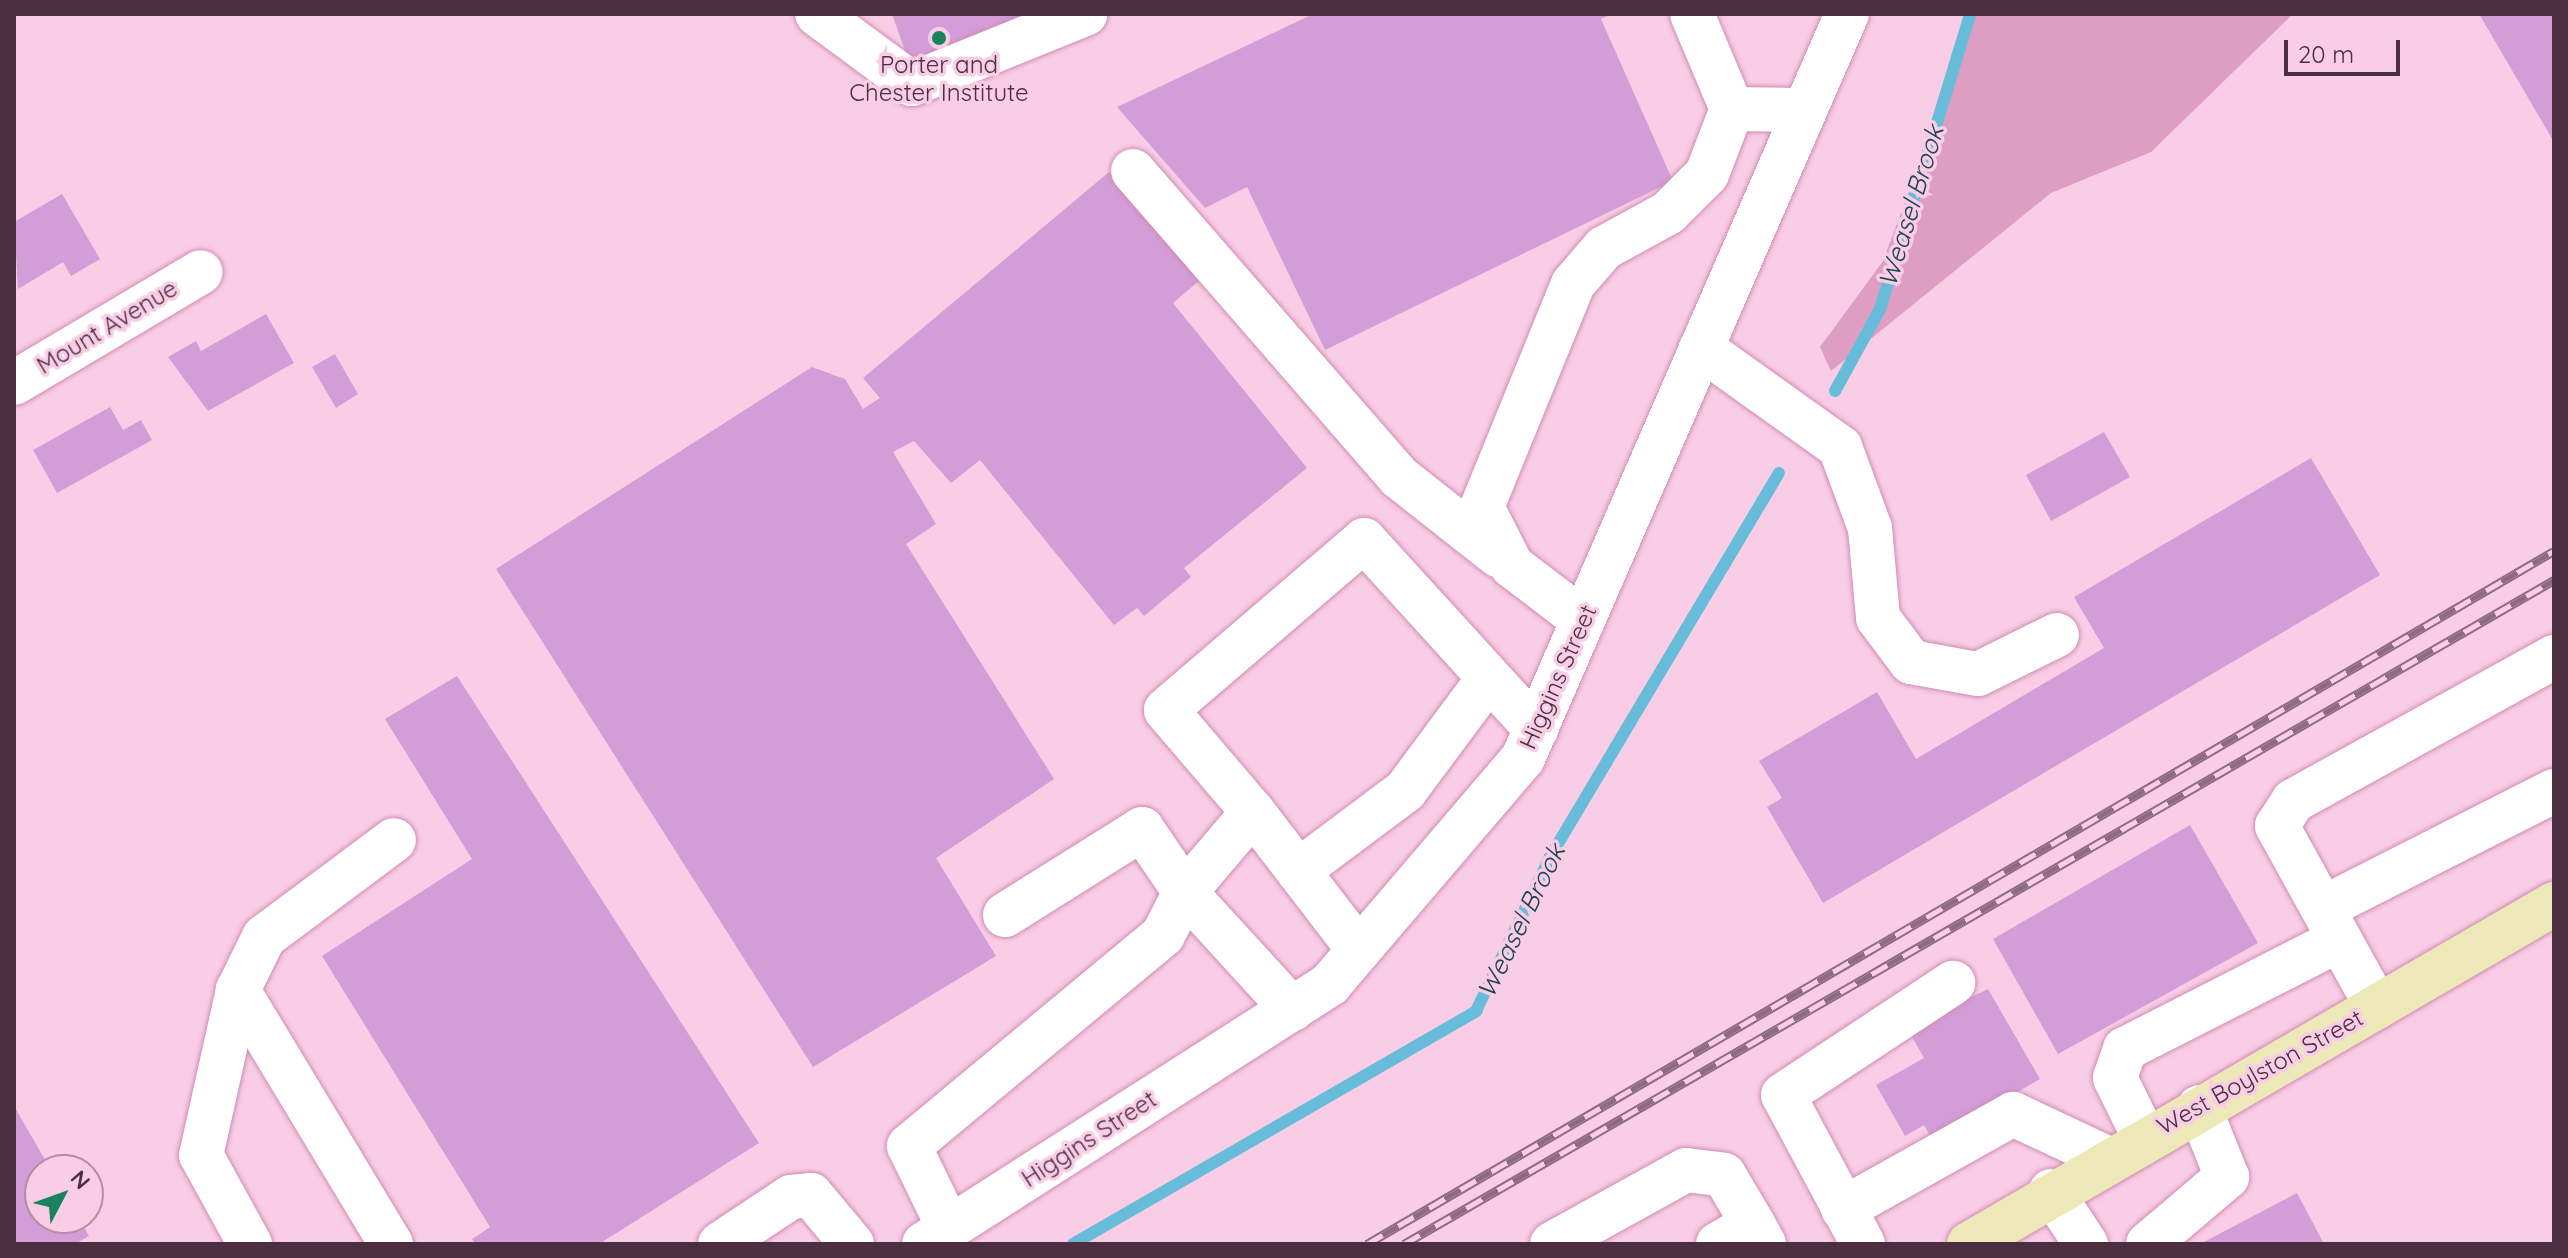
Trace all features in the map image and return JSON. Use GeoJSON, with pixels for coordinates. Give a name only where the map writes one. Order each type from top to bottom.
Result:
{"type":"FeatureCollection","features":[{"type":"Feature","properties":{"kind":"main road","name":"West Boylston Street"},"geometry":{"type":"LineString","coordinates":[[1969,1244],[2107,1158],[2554,904]]}},
{"type":"Feature","properties":{"kind":"street"},"geometry":{"type":"LineString","coordinates":[[817,14],[912,84],[1085,14]]}},
{"type":"Feature","properties":{"kind":"street"},"geometry":{"type":"LineString","coordinates":[[1512,566],[1482,507],[1573,284],[1604,248],[1668,213],[1707,174],[1732,109],[1692,14]]}},
{"type":"Feature","properties":{"kind":"street","name":"Higgins Street"},"geometry":{"type":"LineString","coordinates":[[936,1236],[1330,984],[1523,758],[1847,14]]}},
{"type":"Feature","properties":{"kind":"street"},"geometry":{"type":"LineString","coordinates":[[1732,109],[1805,110]]}},
{"type":"Feature","properties":{"kind":"street"},"geometry":{"type":"LineString","coordinates":[[1133,171],[1399,477],[1583,620]]}},
{"type":"Feature","properties":{"kind":"street","name":"Mount Avenue"},"geometry":{"type":"LineString","coordinates":[[14,383],[201,272]]}},
{"type":"Feature","properties":{"kind":"street"},"geometry":{"type":"LineString","coordinates":[[1701,348],[1840,447],[1870,528],[1878,618],[1911,662],[1978,674],[2057,635]]}},
{"type":"Feature","properties":{"kind":"street"},"geometry":{"type":"LineString","coordinates":[[1359,950],[1253,812],[1166,710],[1364,540],[1536,729]]}},
{"type":"Feature","properties":{"kind":"street"},"geometry":{"type":"LineString","coordinates":[[2377,1007],[2277,826],[2293,801],[2554,657]]}},
{"type":"Feature","properties":{"kind":"street"},"geometry":{"type":"LineString","coordinates":[[1298,871],[1405,791],[1489,678]]}},
{"type":"Feature","properties":{"kind":"street"},"geometry":{"type":"LineString","coordinates":[[2144,1137],[2115,1078],[2125,1049],[2554,791]]}},
{"type":"Feature","properties":{"kind":"street"},"geometry":{"type":"LineString","coordinates":[[936,1236],[909,1146],[1163,935],[1185,892],[1253,812]]}},
{"type":"Feature","properties":{"kind":"street"},"geometry":{"type":"LineString","coordinates":[[1005,915],[1142,829],[1185,892],[1292,1009]]}},
{"type":"Feature","properties":{"kind":"street"},"geometry":{"type":"LineString","coordinates":[[250,1244],[201,1155],[238,990],[264,937],[394,840]]}},
{"type":"Feature","properties":{"kind":"street"},"geometry":{"type":"LineString","coordinates":[[1953,983],[1783,1095],[1853,1226],[2013,1114],[2107,1158]]}},
{"type":"Feature","properties":{"kind":"street"},"geometry":{"type":"LineString","coordinates":[[238,990],[391,1244]]}},
{"type":"Feature","properties":{"kind":"street"},"geometry":{"type":"LineString","coordinates":[[2148,1244],[2227,1177],[2199,1107]]}},
{"type":"Feature","properties":{"kind":"street"},"geometry":{"type":"LineString","coordinates":[[1552,1244],[1686,1170],[1724,1175],[1745,1237]]}},
{"type":"Feature","properties":{"kind":"street"},"geometry":{"type":"LineString","coordinates":[[2051,1191],[2086,1244]]}},
{"type":"Feature","properties":{"kind":"street"},"geometry":{"type":"LineString","coordinates":[[720,1244],[791,1197],[811,1195],[852,1244]]}},
{"type":"Feature","properties":{"kind":"shaded area"},"geometry":{"type":"Polygon","coordinates":[[[1966,14],[2293,14],[2151,152],[2051,193],[1831,371],[1820,347],[1883,261],[1946,93],[1966,14]]]}},
{"type":"Feature","properties":{"kind":"building","name":"Porter and Chester Institute"},"geometry":{"type":"Polygon","coordinates":[[[892,14],[1047,14],[909,62],[892,14]]]}},
{"type":"Feature","properties":{"kind":"building"},"geometry":{"type":"Polygon","coordinates":[[[1313,14],[1612,14],[1601,19],[1673,181],[1325,350],[1247,187],[1205,208],[1117,107],[1313,14]]]}},
{"type":"Feature","properties":{"kind":"building"},"geometry":{"type":"Polygon","coordinates":[[[2479,14],[2554,14],[2554,142],[2479,14]]]}},
{"type":"Feature","properties":{"kind":"building"},"geometry":{"type":"Polygon","coordinates":[[[1109,172],[1200,280],[1173,303],[1307,468],[1184,568],[1191,577],[1144,616],[1137,608],[1114,625],[980,460],[951,483],[914,441],[893,452],[936,524],[906,544],[1054,779],[936,858],[996,956],[813,1067],[496,569],[812,367],[845,379],[863,409],[880,398],[863,378],[1109,172]]]}},
{"type":"Feature","properties":{"kind":"building"},"geometry":{"type":"Polygon","coordinates":[[[62,194],[100,259],[71,276],[63,262],[18,289],[14,222],[62,194]]]}},
{"type":"Feature","properties":{"kind":"building"},"geometry":{"type":"Polygon","coordinates":[[[266,314],[294,363],[208,411],[168,357],[196,341],[201,351],[266,314]]]}},
{"type":"Feature","properties":{"kind":"building"},"geometry":{"type":"Polygon","coordinates":[[[335,354],[358,394],[336,408],[312,367],[335,354]]]}},
{"type":"Feature","properties":{"kind":"building"},"geometry":{"type":"Polygon","coordinates":[[[110,407],[123,430],[141,420],[152,440],[57,493],[33,450],[110,407]]]}},
{"type":"Feature","properties":{"kind":"building"},"geometry":{"type":"Polygon","coordinates":[[[2104,432],[2130,477],[2051,521],[2026,475],[2104,432]]]}},
{"type":"Feature","properties":{"kind":"building"},"geometry":{"type":"Polygon","coordinates":[[[2311,458],[2380,575],[1823,903],[1767,807],[1782,798],[1759,761],[1877,692],[1916,759],[2104,648],[2074,597],[2311,458]]]}},
{"type":"Feature","properties":{"kind":"building"},"geometry":{"type":"Polygon","coordinates":[[[457,676],[759,1143],[599,1244],[475,1244],[472,1239],[490,1227],[322,956],[472,859],[385,719],[457,676]]]}},
{"type":"Feature","properties":{"kind":"building"},"geometry":{"type":"Polygon","coordinates":[[[2190,825],[2258,943],[2058,1054],[1993,939],[2190,825]]]}},
{"type":"Feature","properties":{"kind":"building"},"geometry":{"type":"Polygon","coordinates":[[[1988,989],[2040,1079],[1933,1140],[1924,1125],[1905,1136],[1876,1085],[1924,1058],[1907,1028],[1988,989]]]}},
{"type":"Feature","properties":{"kind":"building"},"geometry":{"type":"Polygon","coordinates":[[[14,1106],[42,1154],[24,1154],[24,1234],[89,1236],[75,1244],[14,1244],[14,1106]]]}},
{"type":"Feature","properties":{"kind":"building"},"geometry":{"type":"Polygon","coordinates":[[[2297,1193],[2324,1244],[2200,1244],[2297,1193]]]}},
{"type":"Feature","properties":{"kind":"waterway","name":"Weasel Brook"},"geometry":{"type":"LineString","coordinates":[[1835,391],[1880,309],[1970,14]]}},
{"type":"Feature","properties":{"kind":"waterway","name":"Weasel Brook"},"geometry":{"type":"LineString","coordinates":[[1073,1244],[1476,1011],[1550,857],[1779,473]]}},
{"type":"Feature","properties":{"kind":"railway"},"geometry":{"type":"LineString","coordinates":[[1367,1244],[2554,551]]}},
{"type":"Feature","properties":{"kind":"railway"},"geometry":{"type":"LineString","coordinates":[[1404,1244],[2554,580]]}},
{"type":"Feature","properties":{"kind":"place","name":"Porter and Chester Institute"},"geometry":{"type":"Point","coordinates":[939,38]}}]}
